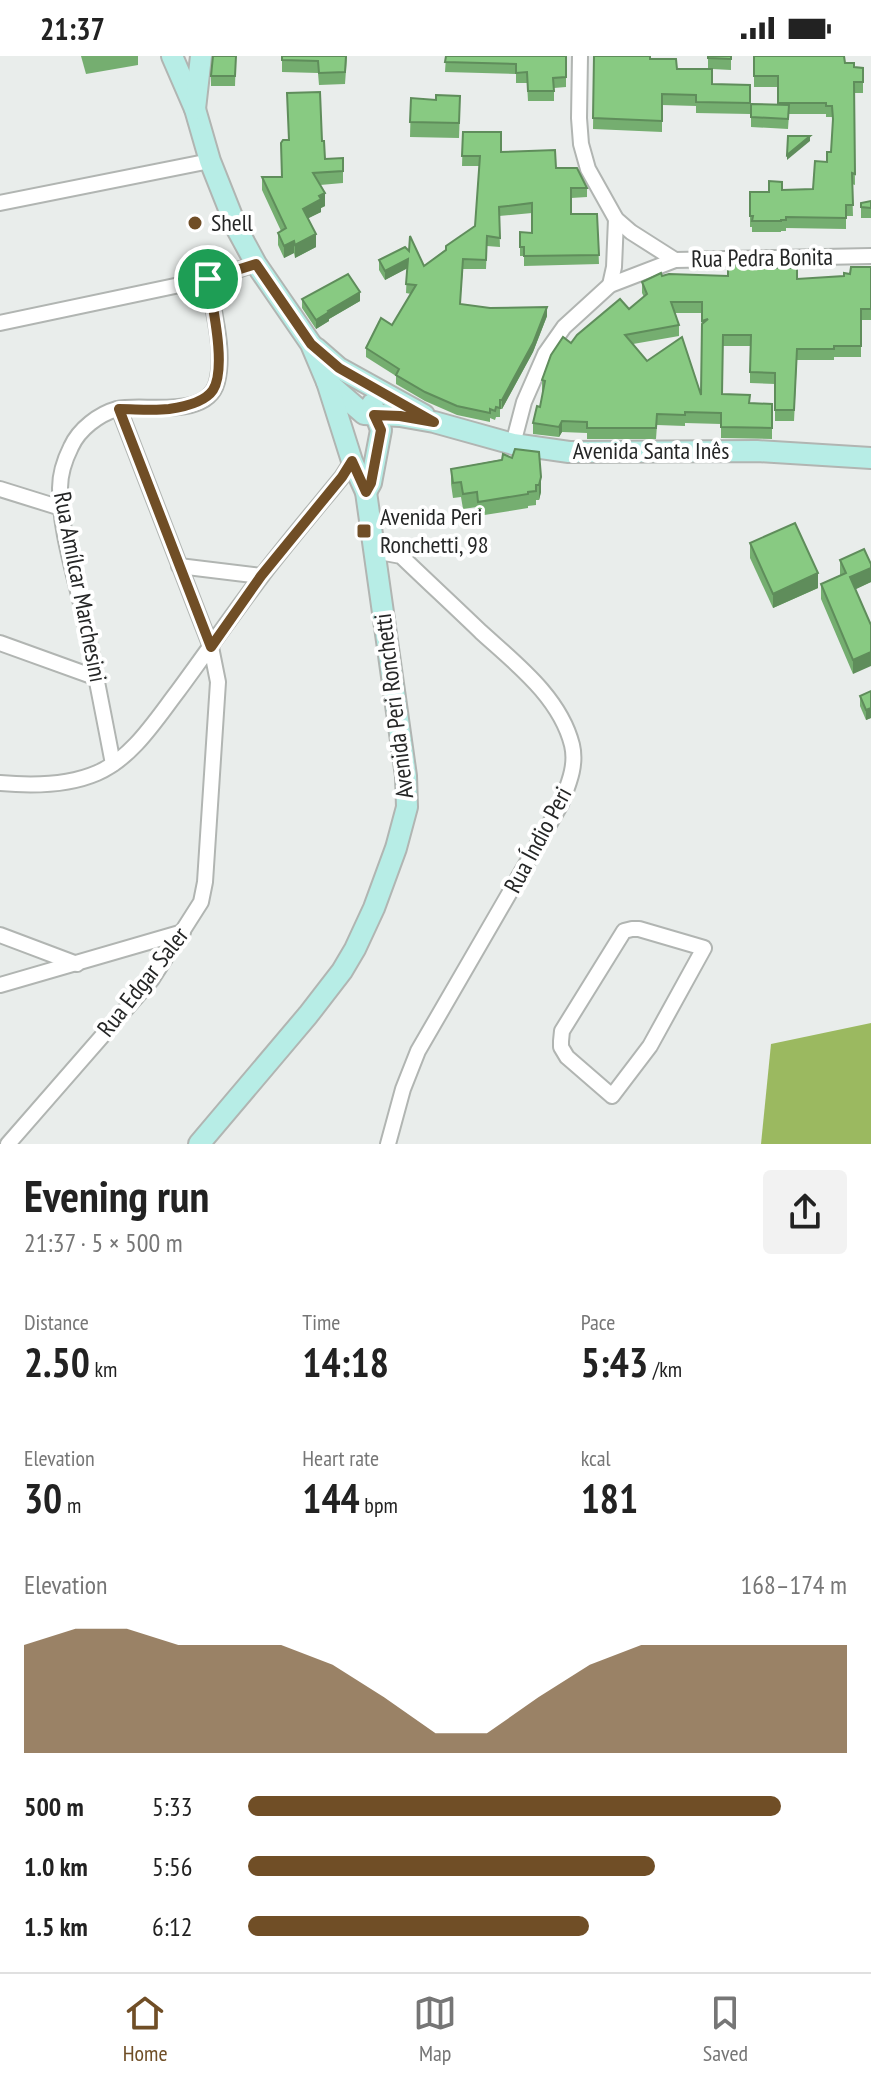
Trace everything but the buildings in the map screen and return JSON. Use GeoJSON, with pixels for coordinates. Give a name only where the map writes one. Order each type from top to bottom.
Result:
{"type":"FeatureCollection","features":[{"type":"Feature","properties":{"kind":"main road"},"geometry":{"type":"LineString","coordinates":[[172,56],[195,109],[210,161],[237,229],[256,264],[333,375],[370,411],[381,430],[371,483],[366,492]]}},
{"type":"Feature","properties":{"kind":"main road"},"geometry":{"type":"LineString","coordinates":[[195,109],[201,56]]}},
{"type":"Feature","properties":{"kind":"main road"},"geometry":{"type":"LineString","coordinates":[[333,375],[352,461],[366,492]]}},
{"type":"Feature","properties":{"kind":"main road","name":"Avenida Santa Inês"},"geometry":{"type":"LineString","coordinates":[[333,375],[397,399],[434,422]]}},
{"type":"Feature","properties":{"kind":"main road"},"geometry":{"type":"LineString","coordinates":[[352,461],[370,411],[397,399]]}},
{"type":"Feature","properties":{"kind":"main road","name":"Avenida Santa Inês"},"geometry":{"type":"LineString","coordinates":[[370,411],[434,422],[513,444],[583,452],[757,451],[871,458]]}},
{"type":"Feature","properties":{"kind":"main road","name":"Avenida Peri Ronchetti"},"geometry":{"type":"LineString","coordinates":[[199,1144],[342,971],[374,908],[407,807],[406,776],[366,492]]}},
{"type":"Feature","properties":{"kind":"street"},"geometry":{"type":"LineString","coordinates":[[580,56],[579,118],[581,144],[588,169],[616,219],[675,260]]}},
{"type":"Feature","properties":{"kind":"street"},"geometry":{"type":"LineString","coordinates":[[0,203],[210,161]]}},
{"type":"Feature","properties":{"kind":"street"},"geometry":{"type":"LineString","coordinates":[[513,444],[524,402],[545,354],[564,327],[610,285],[616,219]]}},
{"type":"Feature","properties":{"kind":"street","name":"Rua Pedra Bonita"},"geometry":{"type":"LineString","coordinates":[[610,285],[675,260],[871,256]]}},
{"type":"Feature","properties":{"kind":"street"},"geometry":{"type":"LineString","coordinates":[[0,323],[208,279],[256,264]]}},
{"type":"Feature","properties":{"kind":"street","name":"Rua Amílcar Marchesini"},"geometry":{"type":"LineString","coordinates":[[113,764],[65,535],[60,484],[72,443],[96,419],[119,409],[168,409],[189,405],[206,397],[214,389],[218,379],[219,350],[208,279]]}},
{"type":"Feature","properties":{"kind":"street","name":"Rua Edgar Saler"},"geometry":{"type":"LineString","coordinates":[[8,1144],[152,979],[201,902],[205,882],[218,682],[211,647],[119,409]]}},
{"type":"Feature","properties":{"kind":"street"},"geometry":{"type":"LineString","coordinates":[[0,783],[43,785],[73,781],[97,773],[131,750],[211,647],[261,576],[352,461]]}},
{"type":"Feature","properties":{"kind":"street"},"geometry":{"type":"LineString","coordinates":[[0,489],[61,508]]}},
{"type":"Feature","properties":{"kind":"street","name":"Rua Índio Peri"},"geometry":{"type":"LineString","coordinates":[[374,551],[401,556],[531,679],[551,702],[567,730],[573,761],[561,804],[418,1051],[403,1089],[388,1144]]}},
{"type":"Feature","properties":{"kind":"street"},"geometry":{"type":"LineString","coordinates":[[179,566],[261,576]]}},
{"type":"Feature","properties":{"kind":"street"},"geometry":{"type":"LineString","coordinates":[[0,643],[97,678]]}},
{"type":"Feature","properties":{"kind":"street"},"geometry":{"type":"LineString","coordinates":[[639,929],[704,948],[650,1046],[612,1096],[567,1057],[561,1047],[562,1031],[584,994],[624,931],[639,929]]}},
{"type":"Feature","properties":{"kind":"street"},"geometry":{"type":"LineString","coordinates":[[0,985],[183,932]]}},
{"type":"Feature","properties":{"kind":"street"},"geometry":{"type":"LineString","coordinates":[[0,935],[77,964]]}},
{"type":"Feature","properties":{"kind":"green space"},"geometry":{"type":"Polygon","coordinates":[[[871,1023],[871,1144],[761,1144],[771,1044],[871,1023]]]}},
{"type":"Feature","properties":{"kind":"place","name":"Shell"},"geometry":{"type":"Point","coordinates":[195,223]}},
{"type":"Feature","properties":{"kind":"place","name":"Avenida Peri Ronchetti, 98"},"geometry":{"type":"Point","coordinates":[364,531]}},
{"type":"Feature","properties":{"kind":"route"},"geometry":{"type":"LineString","coordinates":[[256,264],[311,344],[339,368],[434,422],[374,415],[381,430],[371,483],[366,492],[352,461],[261,576],[211,647],[119,409],[168,409],[189,405],[206,397],[214,389],[218,379],[219,350],[208,279],[256,264]]}}]}
